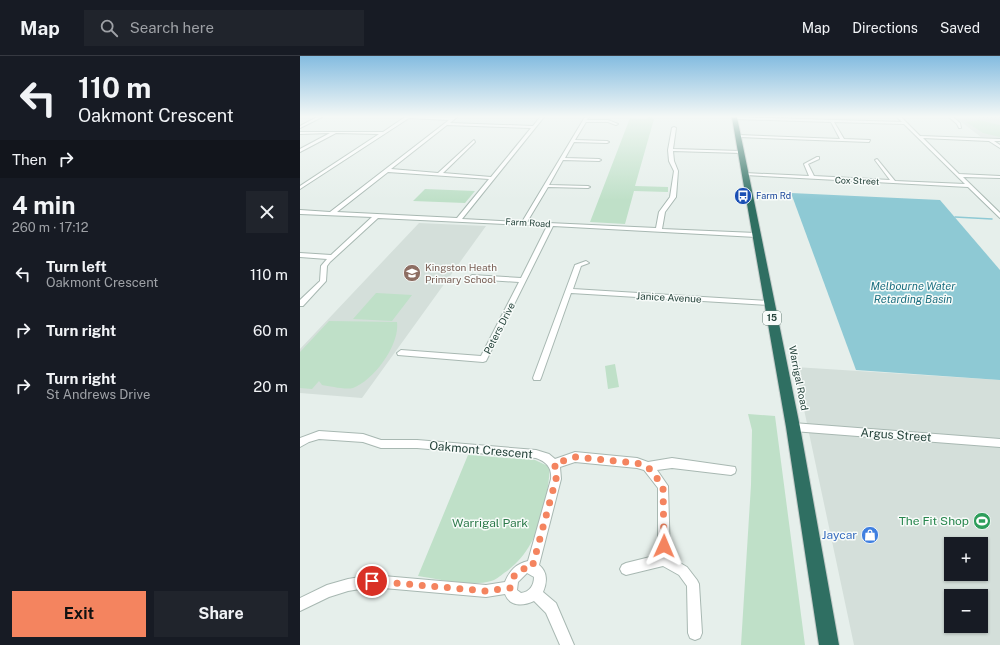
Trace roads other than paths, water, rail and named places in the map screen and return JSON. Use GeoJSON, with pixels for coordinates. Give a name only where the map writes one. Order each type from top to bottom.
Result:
{"type":"FeatureCollection","features":[{"type":"Feature","properties":{"kind":"highway","name":"Warrigal Road"},"geometry":{"type":"LineString","coordinates":[[740,144],[793,427],[829,645]]}},
{"type":"Feature","properties":{"kind":"street"},"geometry":{"type":"LineString","coordinates":[[300,151],[312,144]]}},
{"type":"Feature","properties":{"kind":"street"},"geometry":{"type":"LineString","coordinates":[[300,188],[366,144]]}},
{"type":"Feature","properties":{"kind":"street"},"geometry":{"type":"LineString","coordinates":[[331,214],[419,144]]}},
{"type":"Feature","properties":{"kind":"street"},"geometry":{"type":"LineString","coordinates":[[439,174],[470,144]]}},
{"type":"Feature","properties":{"kind":"street"},"geometry":{"type":"LineString","coordinates":[[458,220],[520,144]]}},
{"type":"Feature","properties":{"kind":"street"},"geometry":{"type":"LineString","coordinates":[[524,223],[570,144]]}},
{"type":"Feature","properties":{"kind":"street"},"geometry":{"type":"LineString","coordinates":[[659,230],[662,212],[673,198],[676,171],[671,164],[671,144]]}},
{"type":"Feature","properties":{"kind":"street"},"geometry":{"type":"LineString","coordinates":[[927,144],[1000,216]]}},
{"type":"Feature","properties":{"kind":"street"},"geometry":{"type":"LineString","coordinates":[[670,150],[741,152]]}},
{"type":"Feature","properties":{"kind":"street"},"geometry":{"type":"LineString","coordinates":[[812,178],[806,164],[817,158]]}},
{"type":"Feature","properties":{"kind":"street"},"geometry":{"type":"LineString","coordinates":[[562,159],[599,160]]}},
{"type":"Feature","properties":{"kind":"street"},"geometry":{"type":"LineString","coordinates":[[877,160],[894,182]]}},
{"type":"Feature","properties":{"kind":"street"},"geometry":{"type":"LineString","coordinates":[[386,170],[492,178]]}},
{"type":"Feature","properties":{"kind":"street","name":"Cox Street"},"geometry":{"type":"LineString","coordinates":[[745,174],[969,186]]}},
{"type":"Feature","properties":{"kind":"street"},"geometry":{"type":"LineString","coordinates":[[958,176],[1000,177]]}},
{"type":"Feature","properties":{"kind":"street"},"geometry":{"type":"LineString","coordinates":[[546,186],[588,187]]}},
{"type":"Feature","properties":{"kind":"street","name":"Farm Road"},"geometry":{"type":"LineString","coordinates":[[300,212],[756,234]]}},
{"type":"Feature","properties":{"kind":"street"},"geometry":{"type":"LineString","coordinates":[[300,304],[321,284],[324,279],[324,266],[377,216]]}},
{"type":"Feature","properties":{"kind":"street","name":"Peters Drive"},"geometry":{"type":"LineString","coordinates":[[401,353],[483,359],[552,224]]}},
{"type":"Feature","properties":{"kind":"street"},"geometry":{"type":"LineString","coordinates":[[300,255],[332,257]]}},
{"type":"Feature","properties":{"kind":"street"},"geometry":{"type":"LineString","coordinates":[[537,378],[578,265],[586,263]]}},
{"type":"Feature","properties":{"kind":"street"},"geometry":{"type":"LineString","coordinates":[[472,277],[523,280]]}},
{"type":"Feature","properties":{"kind":"street","name":"Janice Avenue"},"geometry":{"type":"LineString","coordinates":[[569,291],[769,303]]}},
{"type":"Feature","properties":{"kind":"street","name":"Argus Street"},"geometry":{"type":"LineString","coordinates":[[793,427],[1000,443]]}},
{"type":"Feature","properties":{"kind":"street","name":"Oakmont Crescent"},"geometry":{"type":"LineString","coordinates":[[300,443],[306,439],[319,435],[363,438],[381,444],[417,444],[536,454],[546,457],[554,464]]}},
{"type":"Feature","properties":{"kind":"street"},"geometry":{"type":"LineString","coordinates":[[532,568],[556,479],[557,471],[554,464],[575,457],[637,463],[648,467],[672,463],[731,470]]}},
{"type":"Feature","properties":{"kind":"street"},"geometry":{"type":"LineString","coordinates":[[648,467],[663,486],[664,560]]}},
{"type":"Feature","properties":{"kind":"street"},"geometry":{"type":"LineString","coordinates":[[626,569],[664,560],[683,572],[693,584],[695,633]]}},
{"type":"Feature","properties":{"kind":"street"},"geometry":{"type":"LineString","coordinates":[[532,568],[539,573],[540,578],[538,589],[535,594],[529,598],[519,599],[512,593],[510,588],[514,576],[522,569],[532,568]]}},
{"type":"Feature","properties":{"kind":"street"},"geometry":{"type":"LineString","coordinates":[[300,605],[328,591],[348,584],[372,581],[486,591],[510,588]]}},
{"type":"Feature","properties":{"kind":"street"},"geometry":{"type":"LineString","coordinates":[[535,594],[551,608],[567,645]]}},
{"type":"Feature","properties":{"kind":"water","name":"Melbourne Water Retarding Basin"},"geometry":{"type":"Polygon","coordinates":[[[791,193],[940,200],[1000,270],[1000,380],[856,370],[791,193]]]}},
{"type":"Feature","properties":{"kind":"waterway"},"geometry":{"type":"LineString","coordinates":[[955,217],[992,219]]}},
{"type":"Feature","properties":{"kind":"place","name":"Farm Rd"},"geometry":{"type":"Point","coordinates":[743,196]}},
{"type":"Feature","properties":{"kind":"place","name":"Kingston Heath Primary School"},"geometry":{"type":"Point","coordinates":[412,273]}},
{"type":"Feature","properties":{"kind":"place","name":"The Fit Shop"},"geometry":{"type":"Point","coordinates":[982,521]}},
{"type":"Feature","properties":{"kind":"place","name":"Jaycar"},"geometry":{"type":"Point","coordinates":[870,535]}},
{"type":"Feature","properties":{"kind":"park label","name":"Warrigal Park"},"geometry":{"type":"Point","coordinates":[490,523]}}]}
